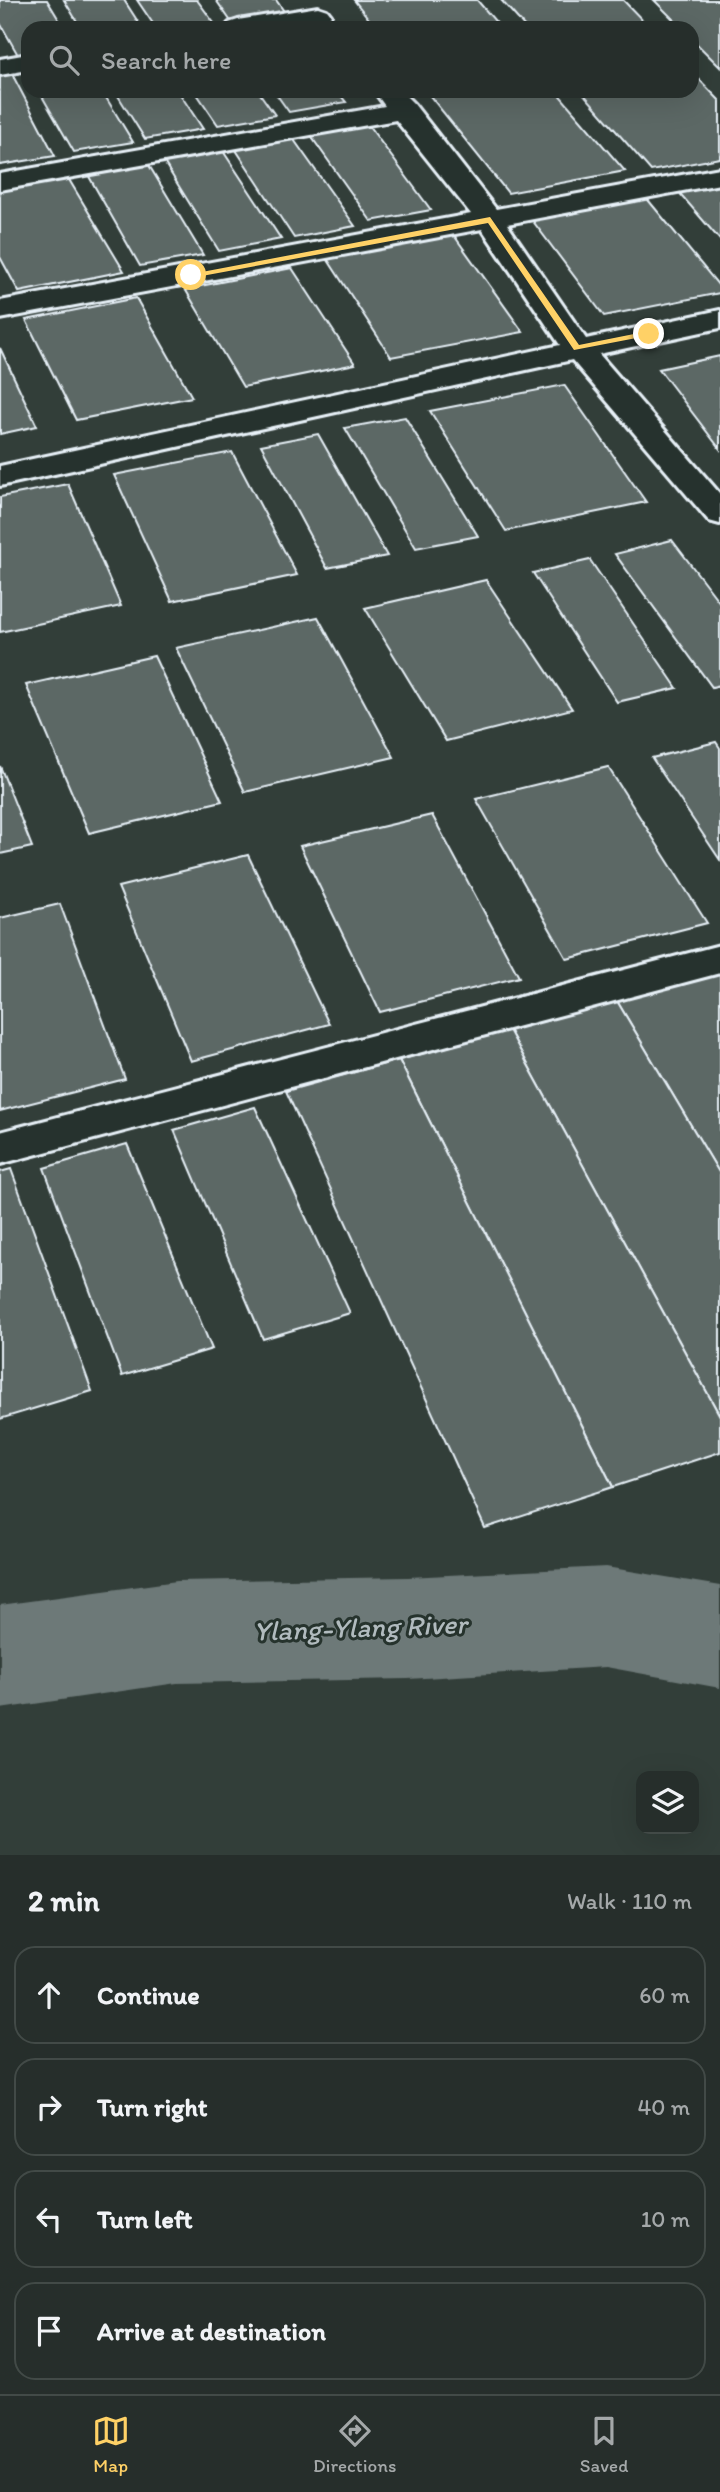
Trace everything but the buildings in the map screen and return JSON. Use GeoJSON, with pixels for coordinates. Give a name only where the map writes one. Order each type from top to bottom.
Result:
{"type":"FeatureCollection","features":[{"type":"Feature","properties":{"kind":"lane"},"geometry":{"type":"LineString","coordinates":[[278,21],[318,14]]}},
{"type":"Feature","properties":{"kind":"lane"},"geometry":{"type":"LineString","coordinates":[[0,67],[21,63]]}},
{"type":"Feature","properties":{"kind":"lane"},"geometry":{"type":"LineString","coordinates":[[0,182],[396,101],[490,220],[577,348],[720,514]]}},
{"type":"Feature","properties":{"kind":"lane"},"geometry":{"type":"LineString","coordinates":[[0,310],[720,176]]}},
{"type":"Feature","properties":{"kind":"lane"},"geometry":{"type":"LineString","coordinates":[[0,475],[720,319]]}},
{"type":"Feature","properties":{"kind":"lane"},"geometry":{"type":"LineString","coordinates":[[0,1148],[720,959]]}},
{"type":"Feature","properties":{"kind":"waterway","name":"Ylang-Ylang River"},"geometry":{"type":"LineString","coordinates":[[0,1657],[177,1632],[408,1628],[606,1617],[720,1637]]}},
{"type":"Feature","properties":{"kind":"route"},"geometry":{"type":"LineString","coordinates":[[191,275],[490,220],[577,348],[649,334]]}}]}
